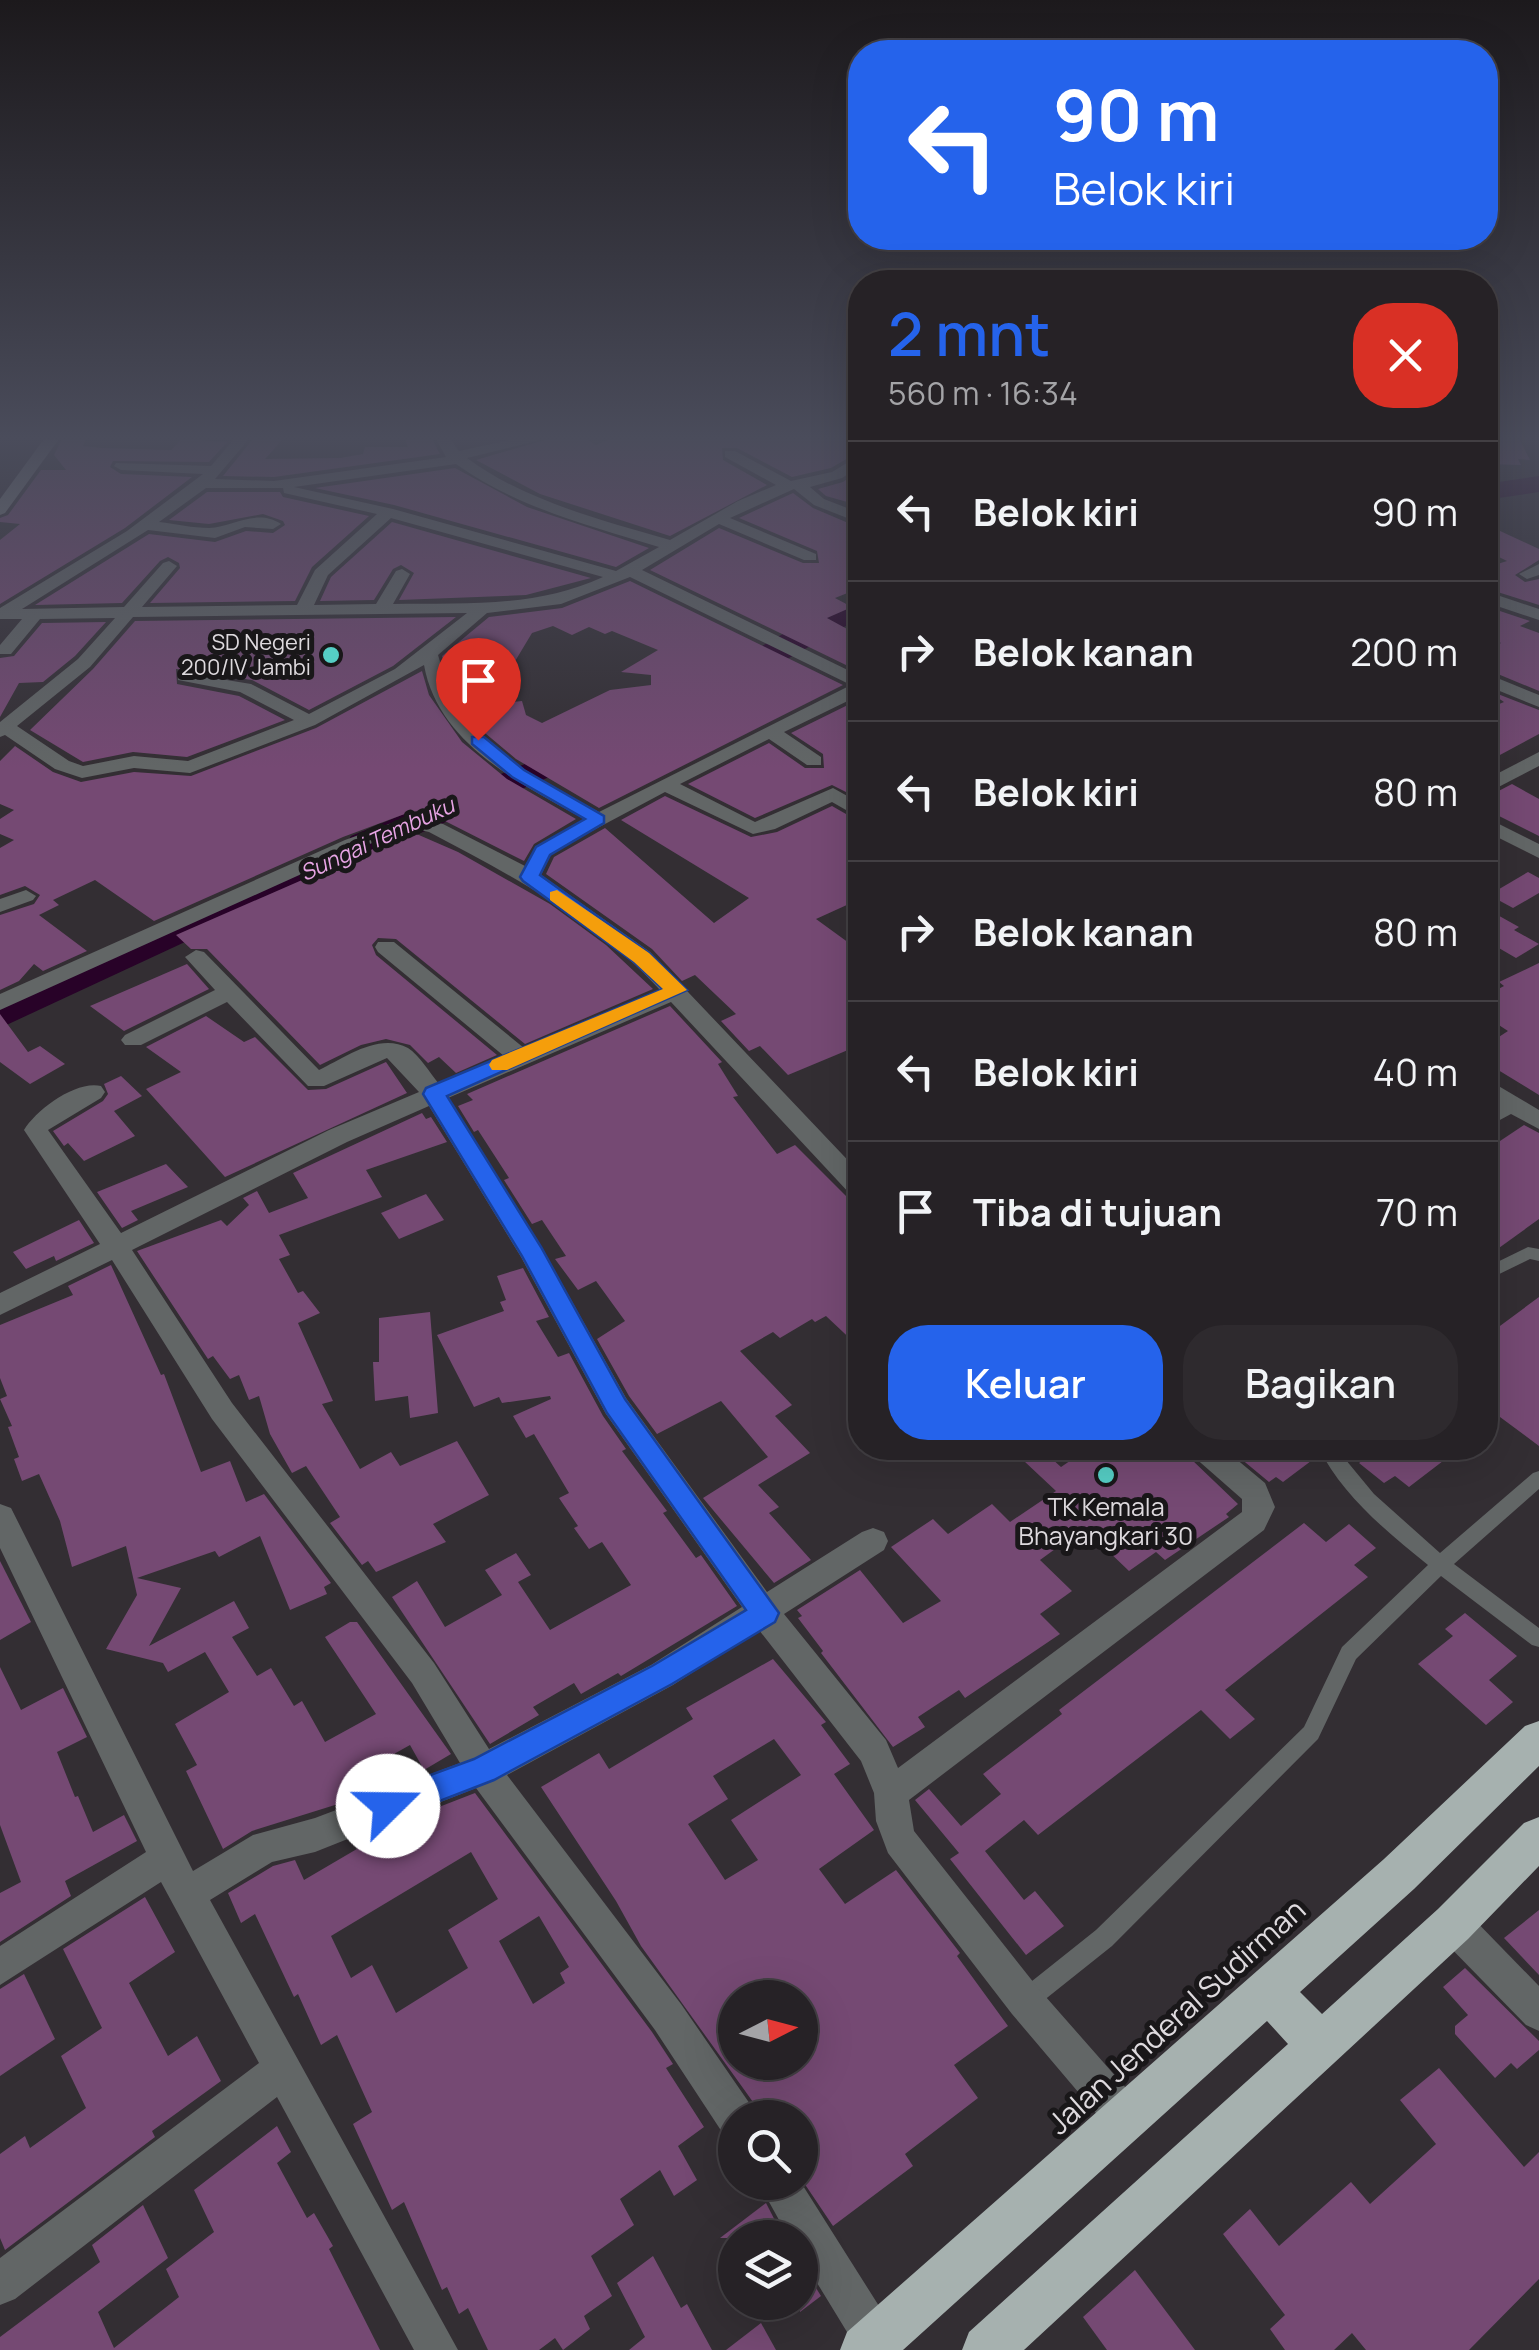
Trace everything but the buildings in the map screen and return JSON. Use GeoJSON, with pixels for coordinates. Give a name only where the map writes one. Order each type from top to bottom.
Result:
{"type":"FeatureCollection","features":[{"type":"Feature","properties":{"kind":"highway","name":"Jalan Jenderal Sudirman"},"geometry":{"type":"LineString","coordinates":[[871,2345],[1398,1874],[1539,1739]]}},
{"type":"Feature","properties":{"kind":"highway"},"geometry":{"type":"LineString","coordinates":[[986,2350],[1453,1924],[1539,1837]]}},
{"type":"Feature","properties":{"kind":"highway"},"geometry":{"type":"LineString","coordinates":[[1268,1990],[1320,2044]]}},
{"type":"Feature","properties":{"kind":"street"},"geometry":{"type":"LineString","coordinates":[[1,614],[106,549]]}},
{"type":"Feature","properties":{"kind":"street"},"geometry":{"type":"LineString","coordinates":[[303,610],[322,574],[349,549]]}},
{"type":"Feature","properties":{"kind":"street"},"geometry":{"type":"LineString","coordinates":[[529,549],[622,573],[788,647],[848,679]]}},
{"type":"Feature","properties":{"kind":"street"},"geometry":{"type":"LineString","coordinates":[[1,614],[482,608],[548,602],[622,573],[667,549]]}},
{"type":"Feature","properties":{"kind":"street"},"geometry":{"type":"LineString","coordinates":[[790,549],[810,557]]}},
{"type":"Feature","properties":{"kind":"street"},"geometry":{"type":"LineString","coordinates":[[170,566],[84,663],[4,730],[62,765],[82,772],[134,762],[180,767],[205,764],[310,721],[375,689],[430,655],[482,608]]}},
{"type":"Feature","properties":{"kind":"street"},"geometry":{"type":"LineString","coordinates":[[382,609],[402,574]]}},
{"type":"Feature","properties":{"kind":"street"},"geometry":{"type":"LineString","coordinates":[[1498,601],[1539,615]]}},
{"type":"Feature","properties":{"kind":"street"},"geometry":{"type":"LineString","coordinates":[[6,650],[35,614]]}},
{"type":"Feature","properties":{"kind":"street"},"geometry":{"type":"LineString","coordinates":[[430,655],[441,696],[478,740],[521,775],[598,820]]}},
{"type":"Feature","properties":{"kind":"street"},"geometry":{"type":"LineString","coordinates":[[184,676],[245,688],[310,721]]}},
{"type":"Feature","properties":{"kind":"street"},"geometry":{"type":"LineString","coordinates":[[1498,684],[1539,702]]}},
{"type":"Feature","properties":{"kind":"street"},"geometry":{"type":"LineString","coordinates":[[530,877],[543,851],[664,784],[773,733],[848,692]]}},
{"type":"Feature","properties":{"kind":"street"},"geometry":{"type":"LineString","coordinates":[[773,733],[814,761]]}},
{"type":"Feature","properties":{"kind":"street"},"geometry":{"type":"LineString","coordinates":[[1498,781],[1539,758]]}},
{"type":"Feature","properties":{"kind":"street"},"geometry":{"type":"LineString","coordinates":[[664,784],[753,828],[768,825],[843,789],[848,796]]}},
{"type":"Feature","properties":{"kind":"street"},"geometry":{"type":"LineString","coordinates":[[0,1002],[352,844],[420,824],[530,877],[642,957],[848,1176]]}},
{"type":"Feature","properties":{"kind":"street"},"geometry":{"type":"LineString","coordinates":[[1498,830],[1539,852]]}},
{"type":"Feature","properties":{"kind":"street"},"geometry":{"type":"LineString","coordinates":[[0,906],[26,896]]}},
{"type":"Feature","properties":{"kind":"street"},"geometry":{"type":"LineString","coordinates":[[386,947],[519,1056]]}},
{"type":"Feature","properties":{"kind":"street"},"geometry":{"type":"LineString","coordinates":[[196,957],[316,1082],[376,1052],[388,1050],[401,1054],[434,1094],[532,1253],[616,1406],[764,1613],[874,1751],[892,1794],[892,1821],[900,1841],[1025,2001],[1126,2118]]}},
{"type":"Feature","properties":{"kind":"street"},"geometry":{"type":"LineString","coordinates":[[0,1305],[338,1136],[677,990]]}},
{"type":"Feature","properties":{"kind":"street"},"geometry":{"type":"LineString","coordinates":[[133,1040],[228,992]]}},
{"type":"Feature","properties":{"kind":"street"},"geometry":{"type":"LineString","coordinates":[[93,1092],[43,1119],[36,1130],[222,1411],[423,1673],[483,1770],[668,2017],[724,2100]]}},
{"type":"Feature","properties":{"kind":"street"},"geometry":{"type":"LineString","coordinates":[[1498,1094],[1539,1121]]}},
{"type":"Feature","properties":{"kind":"street"},"geometry":{"type":"LineString","coordinates":[[1498,1112],[1512,1103]]}},
{"type":"Feature","properties":{"kind":"street"},"geometry":{"type":"LineString","coordinates":[[892,1794],[1252,1521],[1260,1507],[1254,1492],[1217,1460]]}},
{"type":"Feature","properties":{"kind":"street"},"geometry":{"type":"LineString","coordinates":[[0,1517],[167,1858],[436,2350]]}},
{"type":"Feature","properties":{"kind":"street"},"geometry":{"type":"LineString","coordinates":[[187,1894],[265,1847],[315,1835],[483,1770],[662,1675],[874,1541]]}},
{"type":"Feature","properties":{"kind":"street"},"geometry":{"type":"LineString","coordinates":[[0,1967],[167,1858]]}},
{"type":"Feature","properties":{"kind":"street"},"geometry":{"type":"LineString","coordinates":[[1453,1924],[1539,2012]]}},
{"type":"Feature","properties":{"kind":"street"},"geometry":{"type":"LineString","coordinates":[[0,2284],[282,2069]]}},
{"type":"Feature","properties":{"kind":"street"},"geometry":{"type":"LineString","coordinates":[[788,2200],[871,2345]]}},
{"type":"Feature","properties":{"kind":"lane"},"geometry":{"type":"LineString","coordinates":[[1498,1268],[1528,1253],[1539,1255]]}},
{"type":"Feature","properties":{"kind":"lane"},"geometry":{"type":"LineString","coordinates":[[1335,1460],[1357,1489],[1441,1564],[1539,1639]]}},
{"type":"Feature","properties":{"kind":"lane"},"geometry":{"type":"LineString","coordinates":[[1025,2001],[1104,1938],[1311,1734],[1349,1653],[1441,1564],[1539,1478]]}},
{"type":"Feature","properties":{"kind":"waterway","name":"Sungai Tembuku"},"geometry":{"type":"LineString","coordinates":[[723,682],[848,612]]}},
{"type":"Feature","properties":{"kind":"waterway","name":"Sungai Tembuku"},"geometry":{"type":"LineString","coordinates":[[364,844],[590,747]]}},
{"type":"Feature","properties":{"kind":"waterway","name":"Sungai Tembuku"},"geometry":{"type":"LineString","coordinates":[[0,1015],[288,880]]}},
{"type":"Feature","properties":{"kind":"slow traffic"},"geometry":{"type":"LineString","coordinates":[[500,1065],[677,990],[642,957],[557,896]]}},
{"type":"Feature","properties":{"kind":"place","name":"SD Negeri 200/IV Jambi"},"geometry":{"type":"Point","coordinates":[331,655]}},
{"type":"Feature","properties":{"kind":"place","name":"TK Kemala Bhayangkari 30"},"geometry":{"type":"Point","coordinates":[1106,1475]}},
{"type":"Feature","properties":{"kind":"route"},"geometry":{"type":"LineString","coordinates":[[388,1806],[483,1770],[662,1675],[764,1613],[616,1406],[532,1253],[434,1094],[677,990],[642,957],[530,877],[543,851],[598,820],[518,774],[478,740]]}}]}
